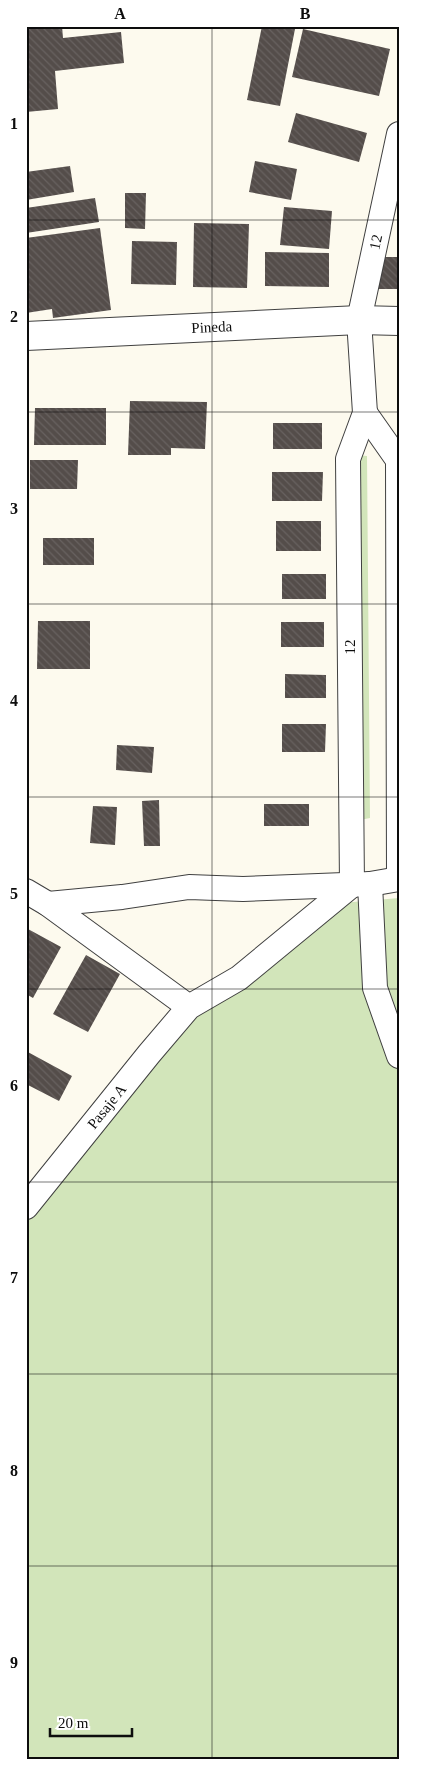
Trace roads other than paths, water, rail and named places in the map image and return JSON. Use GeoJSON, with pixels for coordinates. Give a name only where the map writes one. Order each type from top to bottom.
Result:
{"type":"FeatureCollection","features":[{"type":"Feature","properties":{"kind":"street","name":"12"},"geometry":{"type":"LineString","coordinates":[[399,134],[359,320],[365,413],[348,459],[361,884],[375,988],[399,1056]]}},
{"type":"Feature","properties":{"kind":"street","name":"Pineda"},"geometry":{"type":"LineString","coordinates":[[26,336],[359,320],[399,321]]}},
{"type":"Feature","properties":{"kind":"street"},"geometry":{"type":"LineString","coordinates":[[365,413],[398,460],[399,879]]}},
{"type":"Feature","properties":{"kind":"street","name":"Pasaje A"},"geometry":{"type":"LineString","coordinates":[[26,1207],[189,1007],[239,978],[361,884],[399,879]]}},
{"type":"Feature","properties":{"kind":"street"},"geometry":{"type":"LineString","coordinates":[[48,904],[122,897],[189,886],[243,889],[361,884]]}},
{"type":"Feature","properties":{"kind":"street"},"geometry":{"type":"LineString","coordinates":[[26,891],[48,904],[189,1007]]}}]}
